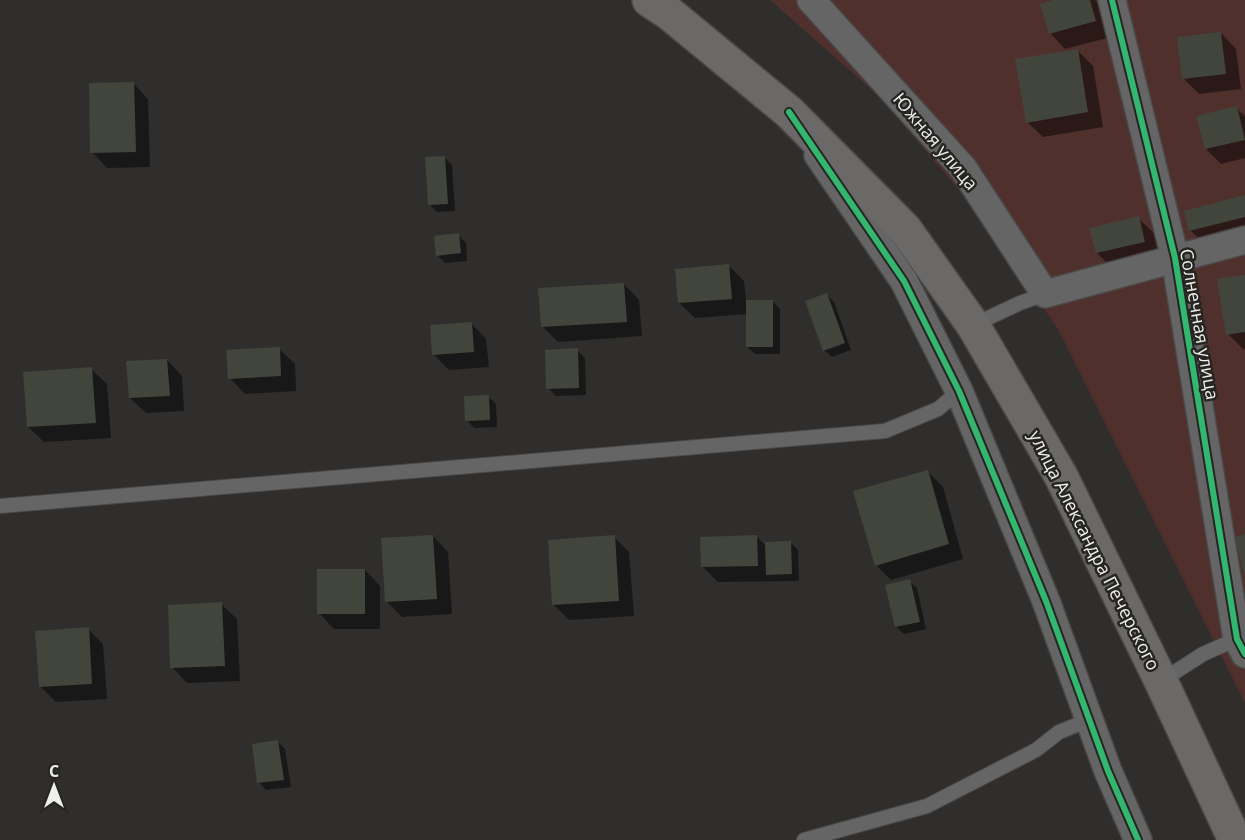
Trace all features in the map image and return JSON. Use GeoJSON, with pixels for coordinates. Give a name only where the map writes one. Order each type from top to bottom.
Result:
{"type":"FeatureCollection","features":[{"type":"Feature","properties":{"kind":"main road","name":"улица Александра Печерского"},"geometry":{"type":"LineString","coordinates":[[649,0],[670,14],[789,112],[906,230],[973,325],[1061,476],[1161,681],[1235,840]]}},
{"type":"Feature","properties":{"kind":"street","name":"Южная улица"},"geometry":{"type":"LineString","coordinates":[[811,0],[963,168],[1045,294]]}},
{"type":"Feature","properties":{"kind":"street","name":"Солнечная улица"},"geometry":{"type":"LineString","coordinates":[[1112,0],[1175,258],[1241,647]]}},
{"type":"Feature","properties":{"kind":"street"},"geometry":{"type":"LineString","coordinates":[[789,112],[904,281],[959,391],[1046,601],[1108,771],[1138,840]]}},
{"type":"Feature","properties":{"kind":"street"},"geometry":{"type":"LineString","coordinates":[[1045,294],[1245,240]]}},
{"type":"Feature","properties":{"kind":"lane"},"geometry":{"type":"LineString","coordinates":[[973,325],[1045,294]]}},
{"type":"Feature","properties":{"kind":"lane"},"geometry":{"type":"LineString","coordinates":[[0,506],[885,431],[938,409],[959,391]]}},
{"type":"Feature","properties":{"kind":"lane"},"geometry":{"type":"LineString","coordinates":[[1161,681],[1203,654],[1241,647]]}},
{"type":"Feature","properties":{"kind":"lane"},"geometry":{"type":"LineString","coordinates":[[804,840],[927,806],[1036,750],[1059,732],[1089,720]]}},
{"type":"Feature","properties":{"kind":"shaded area"},"geometry":{"type":"Polygon","coordinates":[[[770,0],[1245,0],[1245,703],[1058,329],[976,210],[880,97],[770,0]]]}},
{"type":"Feature","properties":{"kind":"building"},"geometry":{"type":"Polygon","coordinates":[[[1053,0],[1090,0],[1096,21],[1049,34],[1040,4],[1053,0]]]}},
{"type":"Feature","properties":{"kind":"building"},"geometry":{"type":"Polygon","coordinates":[[[1221,32],[1226,74],[1182,79],[1177,37],[1221,32]]]}},
{"type":"Feature","properties":{"kind":"building"},"geometry":{"type":"Polygon","coordinates":[[[1078,49],[1088,112],[1026,123],[1015,59],[1078,49]]]}},
{"type":"Feature","properties":{"kind":"building"},"geometry":{"type":"Polygon","coordinates":[[[134,82],[136,152],[90,153],[89,83],[134,82]]]}},
{"type":"Feature","properties":{"kind":"building"},"geometry":{"type":"Polygon","coordinates":[[[1237,106],[1245,140],[1205,149],[1196,116],[1237,106]]]}},
{"type":"Feature","properties":{"kind":"building"},"geometry":{"type":"Polygon","coordinates":[[[445,156],[448,204],[428,205],[425,157],[445,156]]]}},
{"type":"Feature","properties":{"kind":"building"},"geometry":{"type":"Polygon","coordinates":[[[1245,195],[1245,217],[1189,231],[1184,211],[1245,195]]]}},
{"type":"Feature","properties":{"kind":"building"},"geometry":{"type":"Polygon","coordinates":[[[1139,216],[1145,242],[1096,253],[1089,228],[1139,216]]]}},
{"type":"Feature","properties":{"kind":"building"},"geometry":{"type":"Polygon","coordinates":[[[459,233],[461,253],[436,256],[434,236],[459,233]]]}},
{"type":"Feature","properties":{"kind":"building"},"geometry":{"type":"Polygon","coordinates":[[[729,264],[732,299],[678,303],[675,269],[729,264]]]}},
{"type":"Feature","properties":{"kind":"building"},"geometry":{"type":"Polygon","coordinates":[[[1245,275],[1245,332],[1226,335],[1217,279],[1245,275]]]}},
{"type":"Feature","properties":{"kind":"building"},"geometry":{"type":"Polygon","coordinates":[[[624,283],[627,322],[541,327],[538,288],[624,283]]]}},
{"type":"Feature","properties":{"kind":"building"},"geometry":{"type":"Polygon","coordinates":[[[827,293],[845,343],[823,351],[805,301],[827,293]]]}},
{"type":"Feature","properties":{"kind":"building"},"geometry":{"type":"Polygon","coordinates":[[[746,300],[773,300],[773,347],[746,347],[746,300]]]}},
{"type":"Feature","properties":{"kind":"building"},"geometry":{"type":"Polygon","coordinates":[[[472,322],[474,352],[432,355],[430,325],[472,322]]]}},
{"type":"Feature","properties":{"kind":"building"},"geometry":{"type":"Polygon","coordinates":[[[280,347],[281,376],[228,379],[226,350],[280,347]]]}},
{"type":"Feature","properties":{"kind":"building"},"geometry":{"type":"Polygon","coordinates":[[[578,348],[579,388],[546,389],[545,350],[578,348]]]}},
{"type":"Feature","properties":{"kind":"building"},"geometry":{"type":"Polygon","coordinates":[[[167,359],[170,396],[129,398],[126,361],[167,359]]]}},
{"type":"Feature","properties":{"kind":"building"},"geometry":{"type":"Polygon","coordinates":[[[92,367],[96,423],[27,427],[23,372],[92,367]]]}},
{"type":"Feature","properties":{"kind":"building"},"geometry":{"type":"Polygon","coordinates":[[[489,395],[490,420],[465,421],[464,396],[489,395]]]}},
{"type":"Feature","properties":{"kind":"building"},"geometry":{"type":"Polygon","coordinates":[[[928,470],[949,544],[875,566],[853,491],[928,470]]]}},
{"type":"Feature","properties":{"kind":"building"},"geometry":{"type":"Polygon","coordinates":[[[1245,534],[1245,573],[1244,573],[1235,537],[1245,534]]]}},
{"type":"Feature","properties":{"kind":"building"},"geometry":{"type":"Polygon","coordinates":[[[433,535],[437,599],[385,602],[381,538],[433,535]]]}},
{"type":"Feature","properties":{"kind":"building"},"geometry":{"type":"Polygon","coordinates":[[[615,535],[619,601],[552,605],[548,540],[615,535]]]}},
{"type":"Feature","properties":{"kind":"building"},"geometry":{"type":"Polygon","coordinates":[[[757,535],[758,566],[701,567],[700,537],[757,535]]]}},
{"type":"Feature","properties":{"kind":"building"},"geometry":{"type":"Polygon","coordinates":[[[791,541],[792,574],[766,575],[765,542],[791,541]]]}},
{"type":"Feature","properties":{"kind":"building"},"geometry":{"type":"Polygon","coordinates":[[[317,569],[365,569],[365,614],[317,614],[317,569]]]}},
{"type":"Feature","properties":{"kind":"building"},"geometry":{"type":"Polygon","coordinates":[[[910,579],[920,622],[895,627],[885,585],[910,579]]]}},
{"type":"Feature","properties":{"kind":"building"},"geometry":{"type":"Polygon","coordinates":[[[222,602],[225,666],[170,668],[168,605],[222,602]]]}},
{"type":"Feature","properties":{"kind":"building"},"geometry":{"type":"Polygon","coordinates":[[[89,627],[92,684],[39,687],[35,631],[89,627]]]}},
{"type":"Feature","properties":{"kind":"building"},"geometry":{"type":"Polygon","coordinates":[[[278,740],[284,780],[257,783],[252,744],[278,740]]]}},
{"type":"Feature","properties":{"kind":"cycle path"},"geometry":{"type":"LineString","coordinates":[[1112,0],[1175,258],[1237,639],[1245,654]]}},
{"type":"Feature","properties":{"kind":"cycle path"},"geometry":{"type":"LineString","coordinates":[[789,112],[904,281],[959,391],[1046,601],[1108,771],[1138,840]]}}]}
